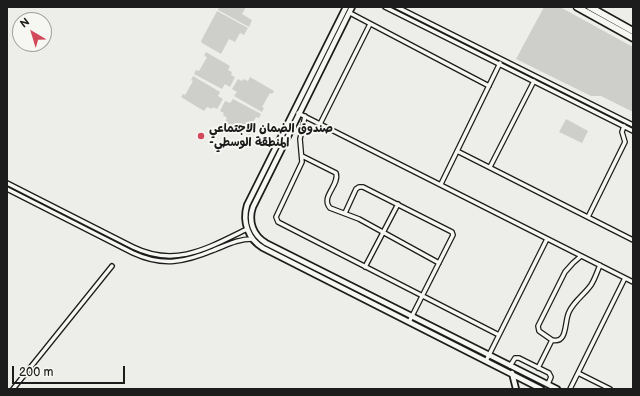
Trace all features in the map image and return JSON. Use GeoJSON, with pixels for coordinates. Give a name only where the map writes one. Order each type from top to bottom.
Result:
{"type":"FeatureCollection","features":[{"type":"Feature","properties":{"kind":"highway"},"geometry":{"type":"LineString","coordinates":[[577,7],[633,38]]}},
{"type":"Feature","properties":{"kind":"highway"},"geometry":{"type":"LineString","coordinates":[[590,7],[633,31]]}},
{"type":"Feature","properties":{"kind":"street"},"geometry":{"type":"LineString","coordinates":[[346,7],[249,202],[245,217],[247,229],[252,239],[263,248],[512,374],[540,389],[550,379],[550,375],[517,357],[513,359],[512,367],[512,374],[516,389]]}},
{"type":"Feature","properties":{"kind":"street"},"geometry":{"type":"LineString","coordinates":[[385,7],[633,131]]}},
{"type":"Feature","properties":{"kind":"street"},"geometry":{"type":"LineString","coordinates":[[397,7],[633,125]]}},
{"type":"Feature","properties":{"kind":"street"},"geometry":{"type":"LineString","coordinates":[[489,86],[370,24],[352,9],[253,207],[251,217],[252,226],[257,235],[266,243],[557,389]]}},
{"type":"Feature","properties":{"kind":"street"},"geometry":{"type":"LineString","coordinates":[[320,124],[370,24]]}},
{"type":"Feature","properties":{"kind":"street"},"geometry":{"type":"LineString","coordinates":[[441,184],[502,60]]}},
{"type":"Feature","properties":{"kind":"street"},"geometry":{"type":"LineString","coordinates":[[490,167],[536,76]]}},
{"type":"Feature","properties":{"kind":"street"},"geometry":{"type":"LineString","coordinates":[[294,111],[633,282]]}},
{"type":"Feature","properties":{"kind":"street"},"geometry":{"type":"LineString","coordinates":[[305,116],[300,139],[302,156],[301,165],[276,217],[276,220],[364,267],[499,335]]}},
{"type":"Feature","properties":{"kind":"street"},"geometry":{"type":"LineString","coordinates":[[588,217],[625,142],[622,132],[626,122]]}},
{"type":"Feature","properties":{"kind":"street"},"geometry":{"type":"LineString","coordinates":[[457,151],[633,240]]}},
{"type":"Feature","properties":{"kind":"street"},"geometry":{"type":"LineString","coordinates":[[302,156],[336,173],[337,180],[327,199],[327,204],[330,208],[345,213],[367,224],[439,263]]}},
{"type":"Feature","properties":{"kind":"street"},"geometry":{"type":"LineString","coordinates":[[7,183],[133,247],[153,255],[175,257],[191,253],[247,229]]}},
{"type":"Feature","properties":{"kind":"street"},"geometry":{"type":"LineString","coordinates":[[345,213],[355,190],[360,187],[364,187],[452,232],[453,235],[409,322]]}},
{"type":"Feature","properties":{"kind":"street"},"geometry":{"type":"LineString","coordinates":[[7,189],[133,253],[151,260],[169,262],[188,260],[235,241],[252,239],[257,235]]}},
{"type":"Feature","properties":{"kind":"street"},"geometry":{"type":"LineString","coordinates":[[364,267],[398,204]]}},
{"type":"Feature","properties":{"kind":"street"},"geometry":{"type":"LineString","coordinates":[[245,217],[251,217]]}},
{"type":"Feature","properties":{"kind":"street"},"geometry":{"type":"LineString","coordinates":[[486,361],[547,238]]}},
{"type":"Feature","properties":{"kind":"street"},"geometry":{"type":"LineString","coordinates":[[581,256],[565,272],[538,326],[539,331],[552,340],[557,342],[561,340],[569,311],[590,286],[600,265]]}},
{"type":"Feature","properties":{"kind":"street"},"geometry":{"type":"LineString","coordinates":[[13,389],[112,266]]}},
{"type":"Feature","properties":{"kind":"street"},"geometry":{"type":"LineString","coordinates":[[570,389],[625,278]]}},
{"type":"Feature","properties":{"kind":"street"},"geometry":{"type":"LineString","coordinates":[[538,368],[552,340]]}},
{"type":"Feature","properties":{"kind":"street"},"geometry":{"type":"LineString","coordinates":[[578,373],[610,389]]}},
{"type":"Feature","properties":{"kind":"shaded area"},"geometry":{"type":"Polygon","coordinates":[[[219,7],[246,7],[242,14],[252,20],[249,27],[218,10],[219,7]]]}},
{"type":"Feature","properties":{"kind":"shaded area"},"geometry":{"type":"Polygon","coordinates":[[[544,7],[560,7],[633,47],[633,112],[601,96],[591,96],[516,59],[544,7]]]}},
{"type":"Feature","properties":{"kind":"shaded area"},"geometry":{"type":"Polygon","coordinates":[[[217,11],[248,28],[244,35],[240,33],[235,42],[229,39],[221,54],[201,41],[217,11]]]}},
{"type":"Feature","properties":{"kind":"shaded area"},"geometry":{"type":"Polygon","coordinates":[[[206,52],[230,66],[228,70],[232,72],[231,75],[235,77],[230,87],[225,84],[222,89],[194,74],[196,70],[199,71],[207,57],[204,56],[206,52]]]}},
{"type":"Feature","properties":{"kind":"shaded area"},"geometry":{"type":"Polygon","coordinates":[[[193,76],[220,92],[218,96],[223,99],[217,109],[207,107],[204,111],[181,97],[183,94],[185,95],[193,81],[191,80],[193,76]]]}},
{"type":"Feature","properties":{"kind":"shaded area"},"geometry":{"type":"Polygon","coordinates":[[[250,77],[274,91],[272,94],[270,93],[262,107],[264,108],[262,112],[234,96],[237,92],[232,89],[238,79],[248,81],[250,77]]]}},
{"type":"Feature","properties":{"kind":"shaded area"},"geometry":{"type":"Polygon","coordinates":[[[233,99],[261,114],[259,118],[256,117],[248,131],[251,132],[249,135],[225,122],[227,118],[223,115],[224,113],[220,111],[225,101],[230,103],[233,99]]]}},
{"type":"Feature","properties":{"kind":"shaded area"},"geometry":{"type":"Polygon","coordinates":[[[566,119],[588,131],[582,143],[559,132],[566,119]]]}},
{"type":"Feature","properties":{"kind":"place","name":"صندوق الضمان الاجتماعي -المنطقة الوسطي"},"geometry":{"type":"Point","coordinates":[201,136]}}]}
